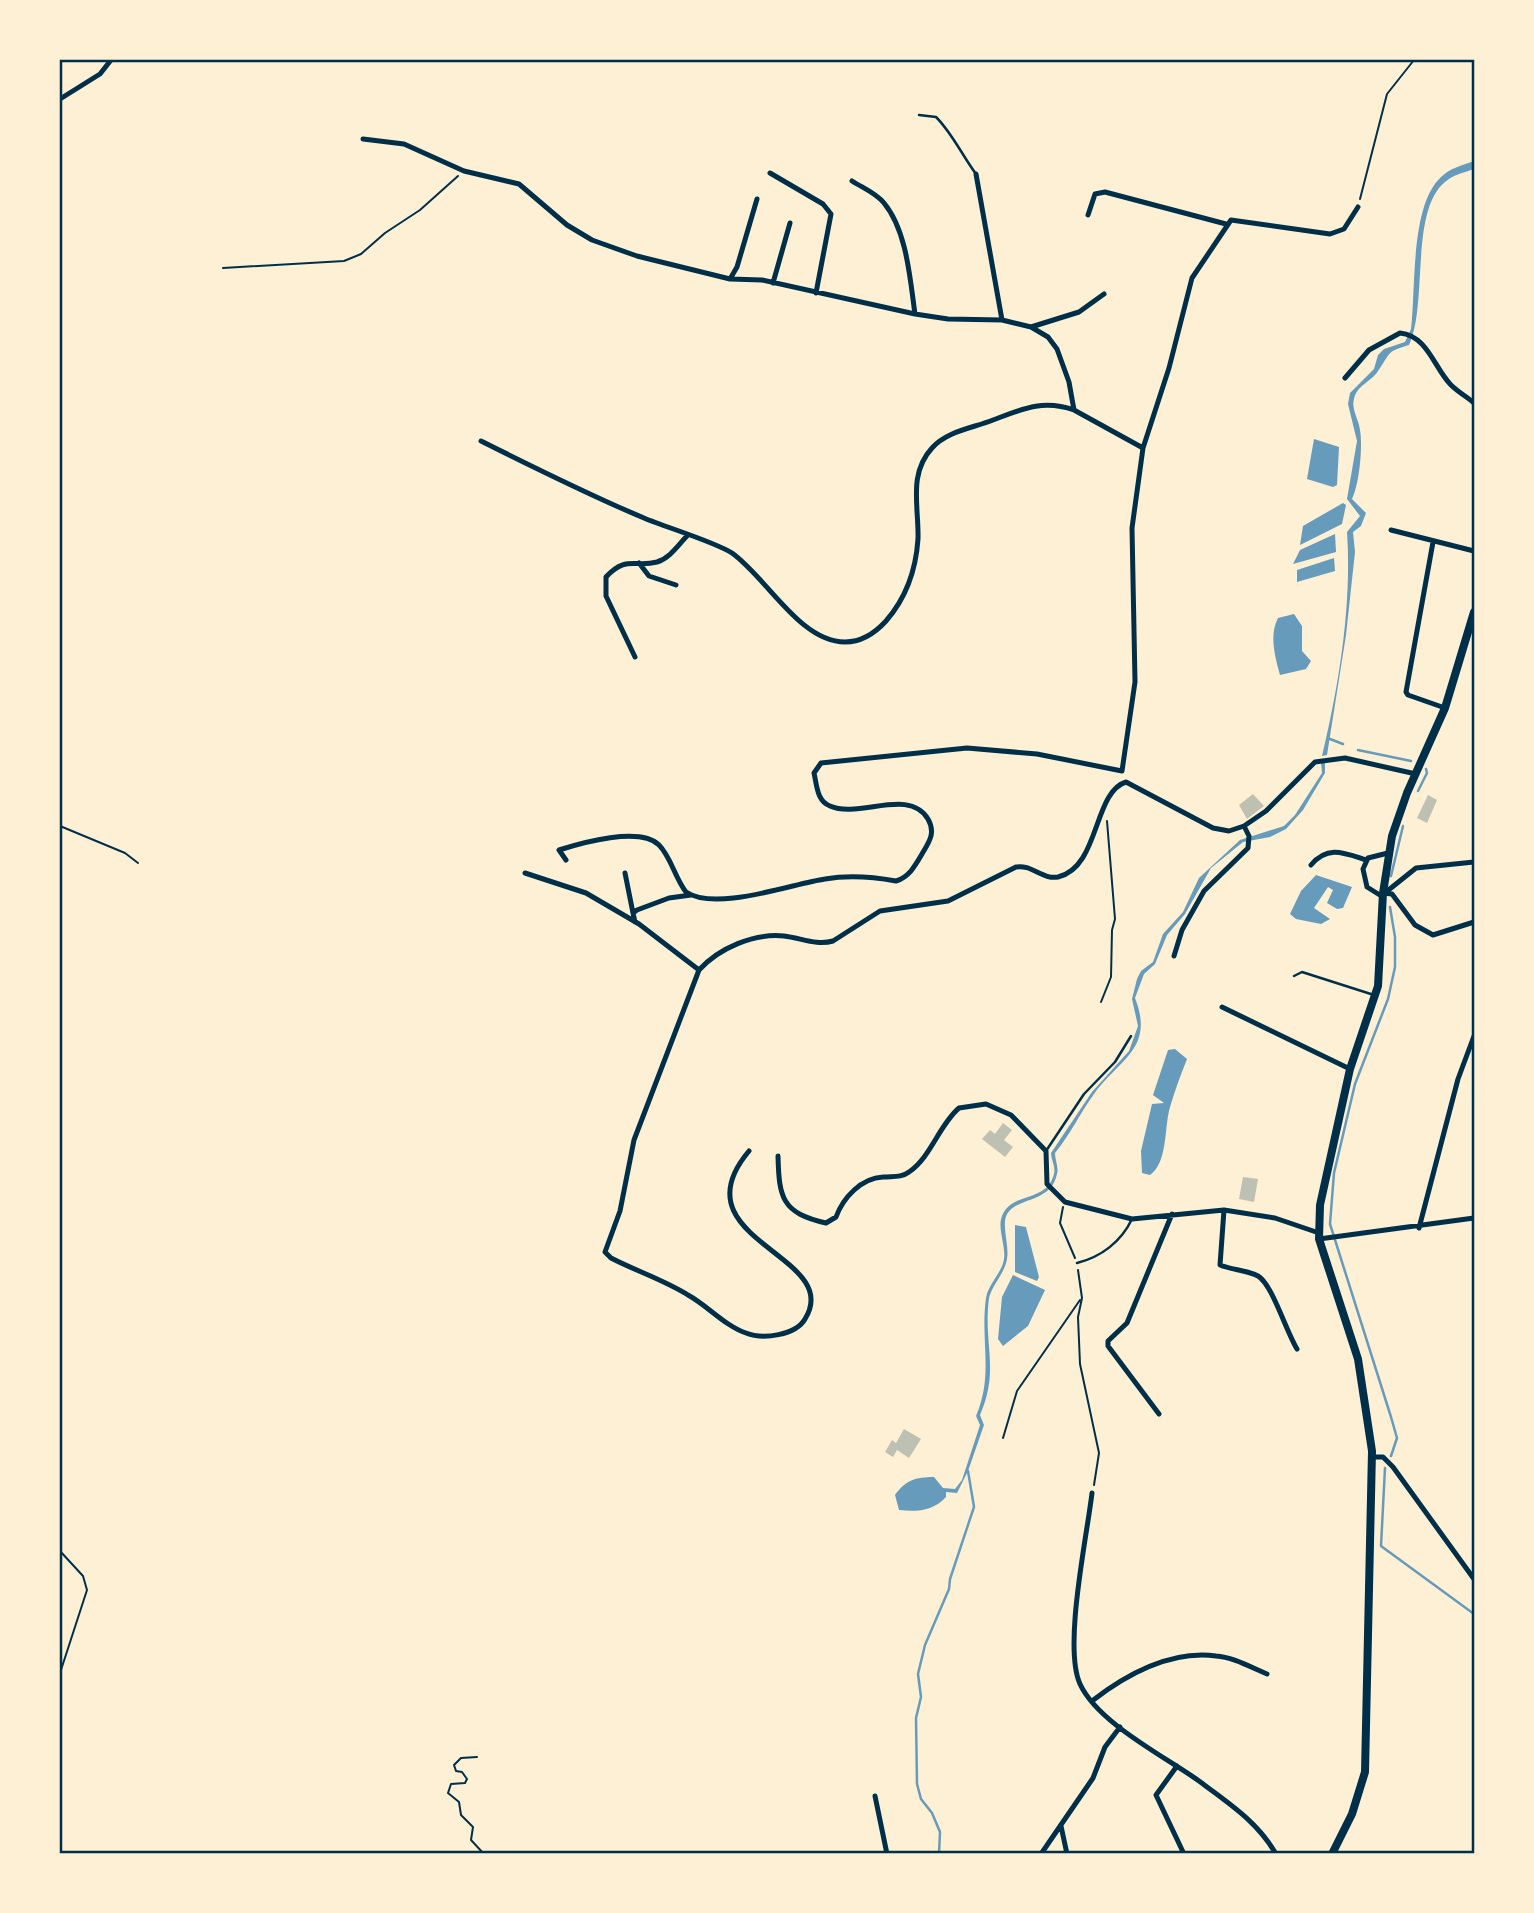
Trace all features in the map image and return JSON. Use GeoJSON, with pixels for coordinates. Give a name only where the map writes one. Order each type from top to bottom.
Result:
{"type":"FeatureCollection","features":[{"type":"Feature","properties":{"kind":"main road"},"geometry":{"type":"LineString","coordinates":[[1332,1853],[1352,1814],[1365,1772],[1372,1457],[1358,1359],[1319,1236],[1324,1184],[1350,1069],[1376,996],[1388,853],[1402,807],[1445,708],[1475,612]]}},
{"type":"Feature","properties":{"kind":"street"},"geometry":{"type":"LineString","coordinates":[[60,99],[100,74],[111,60]]}},
{"type":"Feature","properties":{"kind":"street"},"geometry":{"type":"LineString","coordinates":[[363,139],[421,149],[464,171],[519,184],[567,225],[592,240],[637,256],[730,279],[773,283],[915,314],[948,319],[1002,320],[1031,327],[1048,337],[1057,349],[1069,382],[1074,410]]}},
{"type":"Feature","properties":{"kind":"street"},"geometry":{"type":"LineString","coordinates":[[771,173],[823,204],[831,214],[816,293]]}},
{"type":"Feature","properties":{"kind":"street"},"geometry":{"type":"LineString","coordinates":[[976,174],[1002,320]]}},
{"type":"Feature","properties":{"kind":"street"},"geometry":{"type":"LineString","coordinates":[[852,181],[875,194],[893,218],[909,276],[915,314]]}},
{"type":"Feature","properties":{"kind":"street"},"geometry":{"type":"LineString","coordinates":[[1088,215],[1095,194],[1105,192],[1226,224]]}},
{"type":"Feature","properties":{"kind":"street"},"geometry":{"type":"LineString","coordinates":[[730,279],[737,267],[757,199]]}},
{"type":"Feature","properties":{"kind":"street"},"geometry":{"type":"LineString","coordinates":[[1358,207],[1354,218],[1344,229],[1330,234],[1234,219],[1226,224],[1192,278],[1169,368],[1143,448],[1132,528],[1135,682],[1122,771],[1126,782],[1219,830],[1229,831],[1244,826],[1274,803],[1315,762],[1345,758],[1416,774]]}},
{"type":"Feature","properties":{"kind":"street"},"geometry":{"type":"LineString","coordinates":[[773,283],[790,223]]}},
{"type":"Feature","properties":{"kind":"street"},"geometry":{"type":"LineString","coordinates":[[1031,327],[1079,312],[1104,294]]}},
{"type":"Feature","properties":{"kind":"street"},"geometry":{"type":"LineString","coordinates":[[1345,378],[1368,350],[1400,333],[1406,334],[1415,339],[1450,384],[1475,402]]}},
{"type":"Feature","properties":{"kind":"street"},"geometry":{"type":"LineString","coordinates":[[481,441],[687,536],[730,552],[766,583],[808,631],[845,642],[874,634],[900,605],[914,569],[918,539],[916,482],[922,462],[931,448],[944,437],[1018,408],[1047,404],[1074,410],[1143,448]]}},
{"type":"Feature","properties":{"kind":"street"},"geometry":{"type":"LineString","coordinates":[[1391,530],[1475,551]]}},
{"type":"Feature","properties":{"kind":"street"},"geometry":{"type":"LineString","coordinates":[[635,657],[606,596],[606,577],[616,566],[656,562],[667,557],[687,536]]}},
{"type":"Feature","properties":{"kind":"street"},"geometry":{"type":"LineString","coordinates":[[1433,542],[1406,692],[1445,708]]}},
{"type":"Feature","properties":{"kind":"street"},"geometry":{"type":"LineString","coordinates":[[638,562],[649,576],[676,585]]}},
{"type":"Feature","properties":{"kind":"street"},"geometry":{"type":"LineString","coordinates":[[633,913],[669,898],[691,895],[744,897],[827,878],[896,881],[906,877],[933,833],[925,815],[911,806],[845,810],[827,805],[818,793],[814,774],[817,766],[826,760],[891,758],[967,748],[1037,754],[1122,771]]}},
{"type":"Feature","properties":{"kind":"street"},"geometry":{"type":"LineString","coordinates":[[748,1151],[730,1175],[729,1202],[744,1225],[765,1247],[802,1274],[811,1298],[808,1313],[800,1325],[772,1336],[746,1334],[688,1294],[611,1258],[605,1252],[620,1212],[634,1140],[699,970],[716,956],[758,937],[782,936],[818,943],[833,941],[880,911],[948,901],[1016,867],[1024,866],[1051,877],[1063,875],[1080,862],[1113,792],[1126,782]]}},
{"type":"Feature","properties":{"kind":"street"},"geometry":{"type":"LineString","coordinates":[[1174,956],[1182,930],[1203,891],[1249,844],[1249,836],[1244,826]]}},
{"type":"Feature","properties":{"kind":"street"},"geometry":{"type":"LineString","coordinates":[[566,860],[559,850],[591,840],[625,837],[651,840],[663,850],[677,880],[691,895]]}},
{"type":"Feature","properties":{"kind":"street"},"geometry":{"type":"LineString","coordinates":[[1311,865],[1319,856],[1335,851],[1366,860]]}},
{"type":"Feature","properties":{"kind":"street"},"geometry":{"type":"LineString","coordinates":[[1388,853],[1371,856],[1366,860],[1363,876],[1367,887],[1383,895],[1392,894],[1415,925],[1433,936],[1475,922]]}},
{"type":"Feature","properties":{"kind":"street"},"geometry":{"type":"LineString","coordinates":[[1383,895],[1416,868],[1475,862]]}},
{"type":"Feature","properties":{"kind":"street"},"geometry":{"type":"LineString","coordinates":[[525,873],[586,893],[635,922],[699,970]]}},
{"type":"Feature","properties":{"kind":"street"},"geometry":{"type":"LineString","coordinates":[[625,873],[635,922]]}},
{"type":"Feature","properties":{"kind":"street"},"geometry":{"type":"LineString","coordinates":[[1222,1007],[1350,1069]]}},
{"type":"Feature","properties":{"kind":"street"},"geometry":{"type":"LineString","coordinates":[[1419,1228],[1458,1079],[1475,1035]]}},
{"type":"Feature","properties":{"kind":"street"},"geometry":{"type":"LineString","coordinates":[[778,1156],[781,1197],[793,1210],[826,1223],[836,1217],[841,1203],[850,1194],[881,1177],[901,1176],[913,1169],[953,1113],[968,1105],[986,1104],[1011,1115],[1046,1151],[1046,1184],[1065,1202],[1132,1219],[1224,1210],[1275,1218],[1319,1236],[1419,1228],[1475,1219]]}},
{"type":"Feature","properties":{"kind":"street"},"geometry":{"type":"LineString","coordinates":[[1224,1210],[1220,1265],[1255,1274],[1268,1283],[1283,1326],[1297,1349]]}},
{"type":"Feature","properties":{"kind":"street"},"geometry":{"type":"LineString","coordinates":[[1159,1414],[1108,1346],[1108,1341],[1127,1323],[1172,1214]]}},
{"type":"Feature","properties":{"kind":"street"},"geometry":{"type":"LineString","coordinates":[[1372,1457],[1383,1457],[1394,1467],[1472,1569],[1475,1579]]}},
{"type":"Feature","properties":{"kind":"street"},"geometry":{"type":"LineString","coordinates":[[1092,1493],[1075,1649],[1080,1684],[1092,1701],[1120,1727],[1251,1819],[1276,1853]]}},
{"type":"Feature","properties":{"kind":"street"},"geometry":{"type":"LineString","coordinates":[[1092,1701],[1115,1683],[1143,1668],[1180,1657],[1218,1656],[1267,1674]]}},
{"type":"Feature","properties":{"kind":"street"},"geometry":{"type":"LineString","coordinates":[[1041,1853],[1093,1778],[1105,1747],[1120,1727]]}},
{"type":"Feature","properties":{"kind":"street"},"geometry":{"type":"LineString","coordinates":[[1178,1766],[1156,1795],[1184,1853]]}},
{"type":"Feature","properties":{"kind":"street"},"geometry":{"type":"LineString","coordinates":[[875,1796],[887,1853]]}},
{"type":"Feature","properties":{"kind":"street"},"geometry":{"type":"LineString","coordinates":[[1061,1825],[1067,1853]]}},
{"type":"Feature","properties":{"kind":"lane"},"geometry":{"type":"LineString","coordinates":[[919,115],[936,117],[947,128],[957,148],[976,174]]}},
{"type":"Feature","properties":{"kind":"lane"},"geometry":{"type":"LineString","coordinates":[[1294,976],[1302,972],[1376,996]]}},
{"type":"Feature","properties":{"kind":"lane"},"geometry":{"type":"LineString","coordinates":[[1046,1151],[1084,1094],[1115,1062],[1131,1035]]}},
{"type":"Feature","properties":{"kind":"lane"},"geometry":{"type":"LineString","coordinates":[[1077,1263],[1091,1260],[1115,1243],[1132,1219]]}},
{"type":"Feature","properties":{"kind":"path"},"geometry":{"type":"LineString","coordinates":[[1358,207],[1387,94],[1414,60]]}},
{"type":"Feature","properties":{"kind":"path"},"geometry":{"type":"LineString","coordinates":[[223,268],[344,261],[360,254],[420,210],[464,171]]}},
{"type":"Feature","properties":{"kind":"path"},"geometry":{"type":"LineString","coordinates":[[1101,1002],[1111,977],[1112,930],[1115,919],[1104,811]]}},
{"type":"Feature","properties":{"kind":"path"},"geometry":{"type":"LineString","coordinates":[[60,825],[125,853],[138,863]]}},
{"type":"Feature","properties":{"kind":"path"},"geometry":{"type":"LineString","coordinates":[[1065,1202],[1060,1223],[1077,1263],[1082,1298],[1078,1317],[1080,1364],[1099,1453],[1092,1493]]}},
{"type":"Feature","properties":{"kind":"path"},"geometry":{"type":"LineString","coordinates":[[1003,1438],[1017,1391],[1082,1298]]}},
{"type":"Feature","properties":{"kind":"path"},"geometry":{"type":"LineString","coordinates":[[60,1551],[83,1576],[87,1590],[60,1672]]}},
{"type":"Feature","properties":{"kind":"path"},"geometry":{"type":"LineString","coordinates":[[477,1757],[461,1758],[454,1765],[456,1771],[462,1772],[467,1779],[465,1783],[451,1784],[448,1793],[459,1802],[461,1815],[473,1827],[471,1840],[484,1853]]}},
{"type":"Feature","properties":{"kind":"water"},"geometry":{"type":"Polygon","coordinates":[[[1474,161],[1474,169],[1452,177],[1436,192],[1428,210],[1415,327],[1409,345],[1389,354],[1375,375],[1358,390],[1354,399],[1361,446],[1352,499],[1366,513],[1361,526],[1353,532],[1355,552],[1346,635],[1327,755],[1322,756],[1343,645],[1348,588],[1347,532],[1360,516],[1347,499],[1357,441],[1348,404],[1350,393],[1374,369],[1378,355],[1384,349],[1405,342],[1411,329],[1416,248],[1424,207],[1431,190],[1441,177],[1452,169],[1474,161]]]}},
{"type":"Feature","properties":{"kind":"water"},"geometry":{"type":"Polygon","coordinates":[[[1314,439],[1339,447],[1337,485],[1333,487],[1307,479],[1314,439]]]}},
{"type":"Feature","properties":{"kind":"water"},"geometry":{"type":"Polygon","coordinates":[[[1343,503],[1346,505],[1342,524],[1300,545],[1303,526],[1343,503]]]}},
{"type":"Feature","properties":{"kind":"water"},"geometry":{"type":"Polygon","coordinates":[[[1335,534],[1336,552],[1293,564],[1300,550],[1335,534]]]}},
{"type":"Feature","properties":{"kind":"water"},"geometry":{"type":"Polygon","coordinates":[[[1334,558],[1335,571],[1297,582],[1297,570],[1334,558]]]}},
{"type":"Feature","properties":{"kind":"water"},"geometry":{"type":"Polygon","coordinates":[[[1294,614],[1302,626],[1302,651],[1311,661],[1306,669],[1280,675],[1274,646],[1275,625],[1278,618],[1294,614]]]}},
{"type":"Feature","properties":{"kind":"water"},"geometry":{"type":"Polygon","coordinates":[[[1325,762],[1325,773],[1303,810],[1286,829],[1270,837],[1243,842],[1211,868],[1185,914],[1167,935],[1155,964],[1144,974],[1135,998],[1141,1030],[1137,1042],[1094,1094],[1055,1153],[1057,1171],[1053,1184],[1038,1197],[1013,1207],[1005,1221],[1007,1259],[989,1298],[989,1384],[980,1415],[984,1425],[968,1471],[957,1493],[946,1492],[946,1497],[936,1505],[918,1510],[899,1510],[895,1495],[911,1480],[934,1477],[943,1488],[955,1489],[962,1480],[980,1425],[976,1416],[984,1386],[986,1298],[1004,1259],[1000,1226],[1002,1216],[1013,1203],[1037,1193],[1050,1183],[1054,1171],[1051,1153],[1092,1092],[1129,1051],[1138,1026],[1132,999],[1141,971],[1153,962],[1163,934],[1183,912],[1199,878],[1240,840],[1284,826],[1295,815],[1322,773],[1321,763],[1325,762]]]}},
{"type":"Feature","properties":{"kind":"water"},"geometry":{"type":"Polygon","coordinates":[[[1316,875],[1352,887],[1343,908],[1337,909],[1327,903],[1333,890],[1328,887],[1314,908],[1330,919],[1321,924],[1296,919],[1290,914],[1301,891],[1316,875]]]}},
{"type":"Feature","properties":{"kind":"water"},"geometry":{"type":"Polygon","coordinates":[[[1175,1049],[1187,1059],[1170,1107],[1163,1153],[1156,1169],[1150,1175],[1142,1173],[1141,1151],[1152,1104],[1164,1103],[1153,1095],[1168,1050],[1175,1049]]]}},
{"type":"Feature","properties":{"kind":"water"},"geometry":{"type":"Polygon","coordinates":[[[1015,1225],[1026,1227],[1039,1277],[1037,1281],[1015,1272],[1015,1225]]]}},
{"type":"Feature","properties":{"kind":"water"},"geometry":{"type":"Polygon","coordinates":[[[1013,1275],[1045,1290],[1028,1326],[1003,1346],[998,1339],[1002,1297],[1013,1275]]]}},
{"type":"Feature","properties":{"kind":"building"},"geometry":{"type":"Polygon","coordinates":[[[1253,794],[1264,806],[1247,819],[1239,805],[1253,794]]]}},
{"type":"Feature","properties":{"kind":"building"},"geometry":{"type":"Polygon","coordinates":[[[1428,795],[1437,800],[1427,823],[1417,818],[1428,795]]]}},
{"type":"Feature","properties":{"kind":"building"},"geometry":{"type":"Polygon","coordinates":[[[1003,1123],[1012,1130],[1004,1140],[1013,1147],[1005,1157],[982,1139],[990,1130],[995,1134],[1003,1123]]]}},
{"type":"Feature","properties":{"kind":"building"},"geometry":{"type":"Polygon","coordinates":[[[1243,1177],[1258,1179],[1254,1202],[1239,1199],[1243,1177]]]}},
{"type":"Feature","properties":{"kind":"building"},"geometry":{"type":"Polygon","coordinates":[[[904,1429],[921,1439],[909,1458],[897,1450],[893,1457],[885,1452],[892,1440],[896,1443],[904,1429]]]}},
{"type":"Feature","properties":{"kind":"waterway"},"geometry":{"type":"LineString","coordinates":[[1330,739],[1343,744]]}},
{"type":"Feature","properties":{"kind":"waterway"},"geometry":{"type":"LineString","coordinates":[[1358,750],[1411,761]]}},
{"type":"Feature","properties":{"kind":"waterway"},"geometry":{"type":"LineString","coordinates":[[1418,791],[1427,773],[1426,769]]}},
{"type":"Feature","properties":{"kind":"waterway"},"geometry":{"type":"LineString","coordinates":[[1391,876],[1403,826]]}},
{"type":"Feature","properties":{"kind":"waterway"},"geometry":{"type":"LineString","coordinates":[[1390,907],[1395,937],[1395,967],[1388,999],[1355,1084],[1334,1173],[1330,1224],[1397,1438],[1391,1456]]}},
{"type":"Feature","properties":{"kind":"waterway"},"geometry":{"type":"LineString","coordinates":[[1385,1468],[1381,1546],[1474,1614]]}},
{"type":"Feature","properties":{"kind":"waterway"},"geometry":{"type":"LineString","coordinates":[[939,1854],[940,1832],[932,1813],[921,1799],[917,1784],[916,1718],[921,1697],[918,1674],[925,1645],[949,1589],[974,1507],[968,1471]]}}]}
